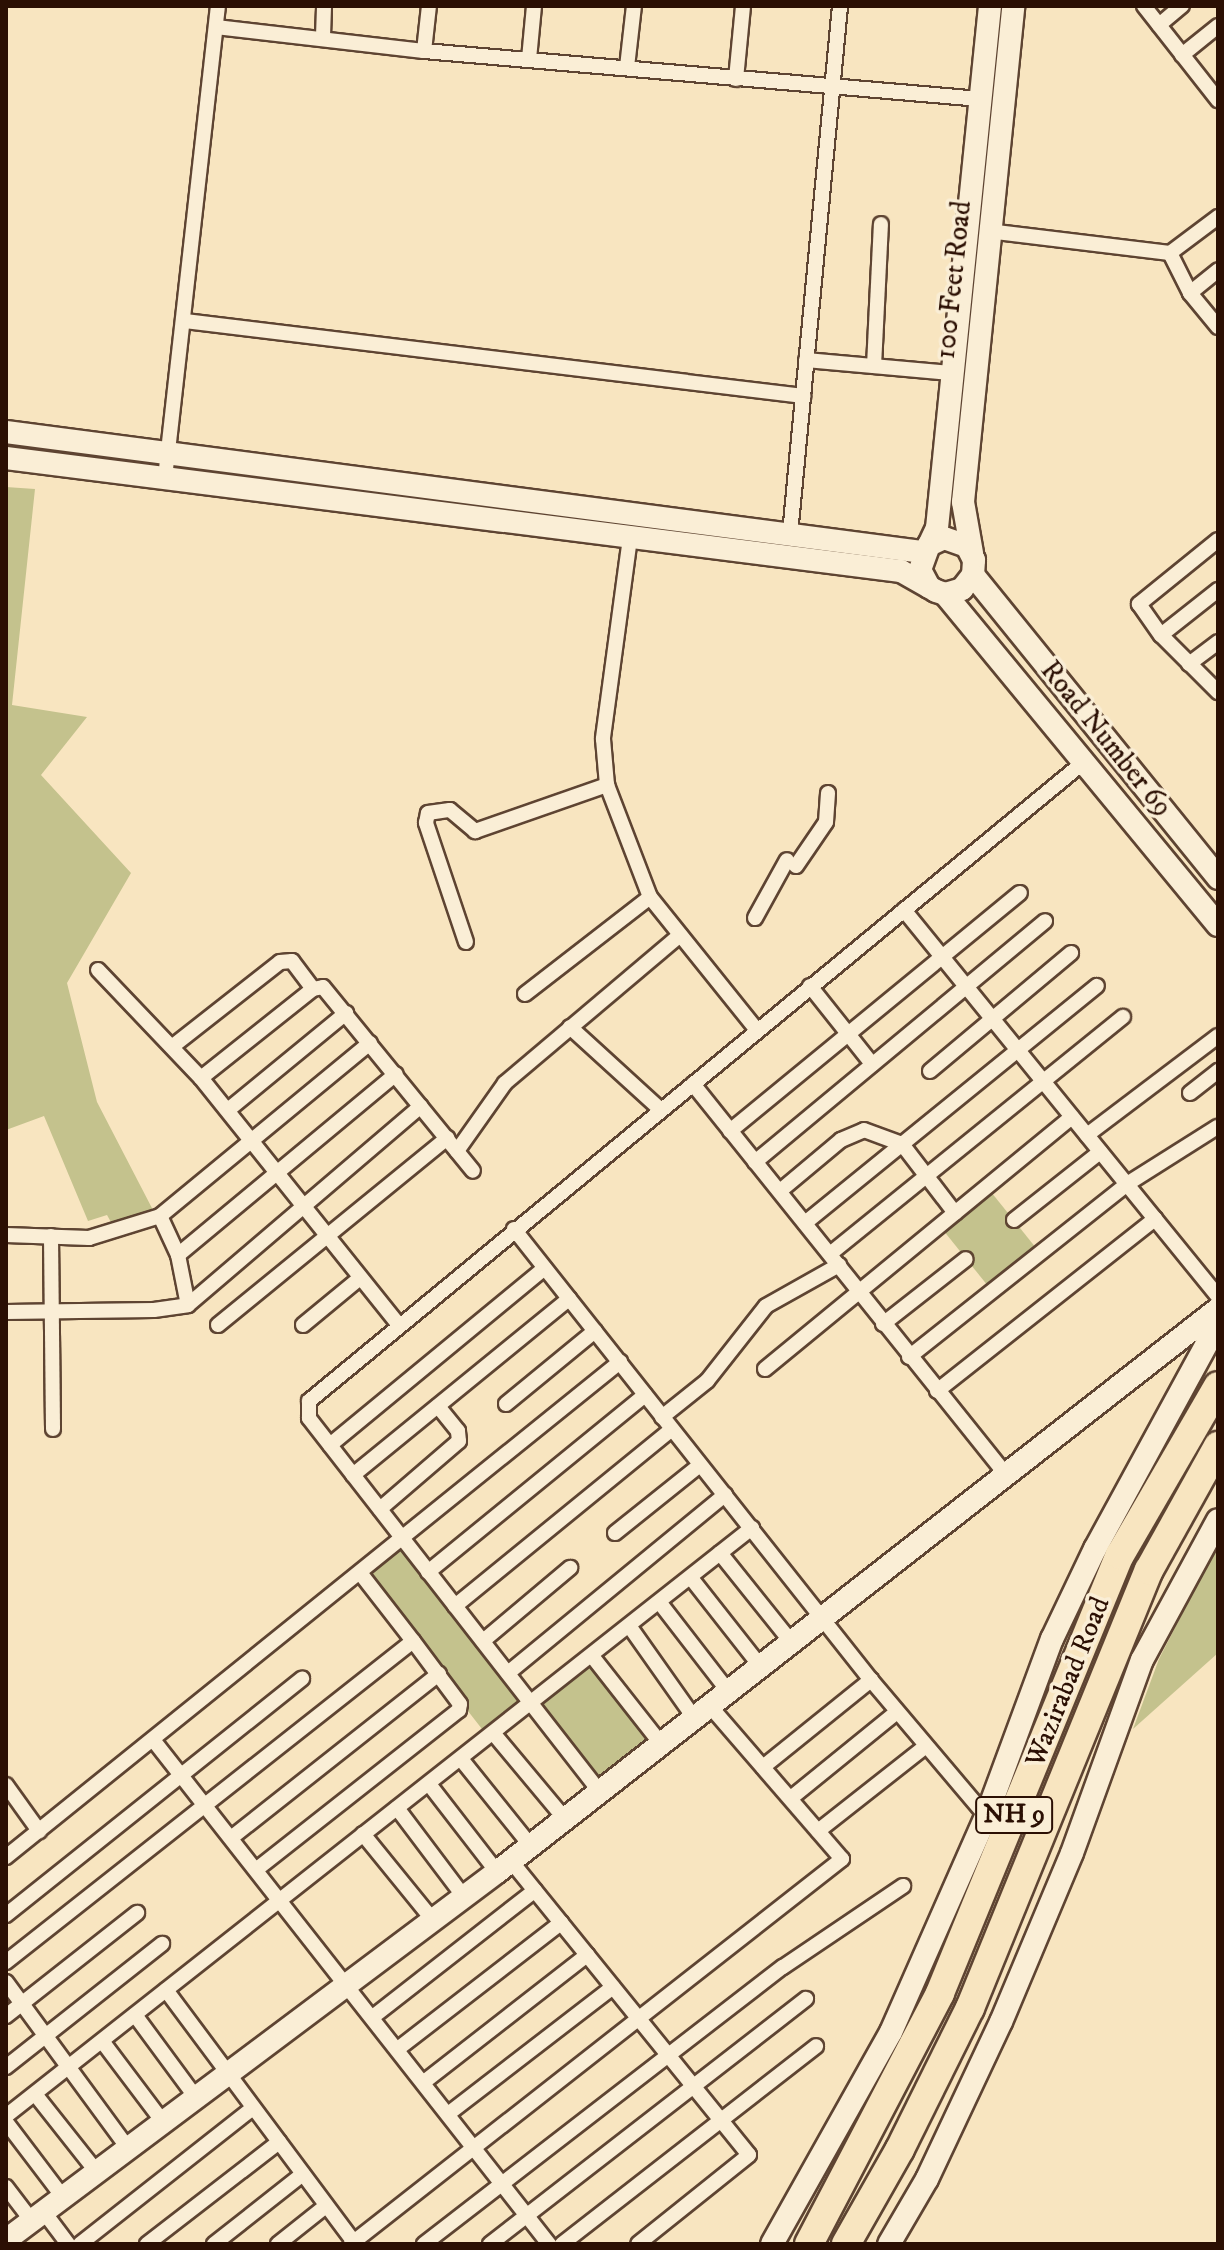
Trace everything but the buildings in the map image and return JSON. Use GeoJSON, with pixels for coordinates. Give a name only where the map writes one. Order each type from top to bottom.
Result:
{"type":"FeatureCollection","features":[{"type":"Feature","properties":{"kind":"highway","name":"Wazirabad Road"},"geometry":{"type":"LineString","coordinates":[[809,2244],[940,1993],[995,1827],[1120,1555],[1218,1386]]}},
{"type":"Feature","properties":{"kind":"highway","name":"Wazirabad Road"},"geometry":{"type":"LineString","coordinates":[[846,2244],[970,2008],[1149,1570],[1218,1446]]}},
{"type":"Feature","properties":{"kind":"main road","name":"100 Feet Road"},"geometry":{"type":"LineString","coordinates":[[926,548],[937,528],[990,6]]}},
{"type":"Feature","properties":{"kind":"main road","name":"100 Feet Road"},"geometry":{"type":"LineString","coordinates":[[974,568],[963,502],[1013,6]]}},
{"type":"Feature","properties":{"kind":"main road"},"geometry":{"type":"LineString","coordinates":[[6,432],[790,534],[926,548],[953,539],[967,546],[974,568],[962,589],[937,590],[901,571],[6,458]]}},
{"type":"Feature","properties":{"kind":"main road"},"geometry":{"type":"LineString","coordinates":[[926,548],[920,570],[937,590]]}},
{"type":"Feature","properties":{"kind":"main road","name":"Road Number 69"},"geometry":{"type":"LineString","coordinates":[[974,568],[1216,873]]}},
{"type":"Feature","properties":{"kind":"main road","name":"Road Number 69"},"geometry":{"type":"LineString","coordinates":[[937,590],[1085,761],[1218,925]]}},
{"type":"Feature","properties":{"kind":"main road"},"geometry":{"type":"LineString","coordinates":[[6,2240],[163,2122],[230,2077],[531,1846],[1008,1477],[1218,1309]]}},
{"type":"Feature","properties":{"kind":"main road"},"geometry":{"type":"LineString","coordinates":[[772,2244],[873,2068],[995,1827],[1052,1639],[1082,1574],[1218,1323]]}},
{"type":"Feature","properties":{"kind":"main road"},"geometry":{"type":"LineString","coordinates":[[889,2244],[927,2179],[1001,2022],[1072,1853],[1142,1660],[1218,1520]]}},
{"type":"Feature","properties":{"kind":"street"},"geometry":{"type":"LineString","coordinates":[[165,478],[218,6]]}},
{"type":"Feature","properties":{"kind":"street"},"geometry":{"type":"LineString","coordinates":[[323,36],[324,6]]}},
{"type":"Feature","properties":{"kind":"street"},"geometry":{"type":"LineString","coordinates":[[424,51],[429,6]]}},
{"type":"Feature","properties":{"kind":"street"},"geometry":{"type":"LineString","coordinates":[[529,59],[534,6]]}},
{"type":"Feature","properties":{"kind":"street"},"geometry":{"type":"LineString","coordinates":[[627,67],[634,6]]}},
{"type":"Feature","properties":{"kind":"street"},"geometry":{"type":"LineString","coordinates":[[736,79],[743,6]]}},
{"type":"Feature","properties":{"kind":"street"},"geometry":{"type":"LineString","coordinates":[[790,534],[840,6]]}},
{"type":"Feature","properties":{"kind":"street"},"geometry":{"type":"LineString","coordinates":[[1144,6],[1216,93]]}},
{"type":"Feature","properties":{"kind":"street"},"geometry":{"type":"LineString","coordinates":[[1159,25],[1182,6]]}},
{"type":"Feature","properties":{"kind":"street"},"geometry":{"type":"LineString","coordinates":[[1182,55],[1218,26]]}},
{"type":"Feature","properties":{"kind":"street"},"geometry":{"type":"LineString","coordinates":[[216,27],[323,36],[424,51],[627,67],[830,89],[981,99]]}},
{"type":"Feature","properties":{"kind":"street"},"geometry":{"type":"LineString","coordinates":[[988,231],[1170,253],[1218,217]]}},
{"type":"Feature","properties":{"kind":"street"},"geometry":{"type":"LineString","coordinates":[[874,366],[881,224]]}},
{"type":"Feature","properties":{"kind":"street"},"geometry":{"type":"LineString","coordinates":[[1170,253],[1190,293],[1217,325]]}},
{"type":"Feature","properties":{"kind":"street"},"geometry":{"type":"LineString","coordinates":[[1190,293],[1218,270]]}},
{"type":"Feature","properties":{"kind":"street"},"geometry":{"type":"LineString","coordinates":[[185,321],[803,396]]}},
{"type":"Feature","properties":{"kind":"street"},"geometry":{"type":"LineString","coordinates":[[806,360],[953,373]]}},
{"type":"Feature","properties":{"kind":"street"},"geometry":{"type":"LineString","coordinates":[[630,538],[603,739],[607,785],[650,897],[757,1030]]}},
{"type":"Feature","properties":{"kind":"street"},"geometry":{"type":"LineString","coordinates":[[1218,540],[1139,604],[1161,635],[1218,692]]}},
{"type":"Feature","properties":{"kind":"street"},"geometry":{"type":"LineString","coordinates":[[1161,635],[1218,590]]}},
{"type":"Feature","properties":{"kind":"street"},"geometry":{"type":"LineString","coordinates":[[1189,664],[1218,642]]}},
{"type":"Feature","properties":{"kind":"street"},"geometry":{"type":"LineString","coordinates":[[600,1792],[309,1418],[309,1401],[398,1324],[1085,761]]}},
{"type":"Feature","properties":{"kind":"street"},"geometry":{"type":"LineString","coordinates":[[466,942],[426,823],[428,813],[450,810],[475,831],[607,785]]}},
{"type":"Feature","properties":{"kind":"street"},"geometry":{"type":"LineString","coordinates":[[755,918],[792,863],[826,822],[828,793]]}},
{"type":"Feature","properties":{"kind":"street"},"geometry":{"type":"LineString","coordinates":[[730,1131],[1020,893]]}},
{"type":"Feature","properties":{"kind":"street"},"geometry":{"type":"LineString","coordinates":[[525,994],[650,897]]}},
{"type":"Feature","properties":{"kind":"street"},"geometry":{"type":"LineString","coordinates":[[904,910],[1218,1297]]}},
{"type":"Feature","properties":{"kind":"street"},"geometry":{"type":"LineString","coordinates":[[755,1162],[1045,921]]}},
{"type":"Feature","properties":{"kind":"street"},"geometry":{"type":"LineString","coordinates":[[457,1151],[505,1083],[680,935]]}},
{"type":"Feature","properties":{"kind":"street"},"geometry":{"type":"LineString","coordinates":[[930,1071],[1071,953]]}},
{"type":"Feature","properties":{"kind":"street"},"geometry":{"type":"LineString","coordinates":[[173,1046],[280,962],[292,961],[313,989]]}},
{"type":"Feature","properties":{"kind":"street"},"geometry":{"type":"LineString","coordinates":[[98,970],[201,1078],[325,1237],[398,1324]]}},
{"type":"Feature","properties":{"kind":"street"},"geometry":{"type":"LineString","coordinates":[[810,986],[872,1064]]}},
{"type":"Feature","properties":{"kind":"street"},"geometry":{"type":"LineString","coordinates":[[805,1223],[1097,986]]}},
{"type":"Feature","properties":{"kind":"street"},"geometry":{"type":"LineString","coordinates":[[201,1078],[313,989],[327,988],[473,1171]]}},
{"type":"Feature","properties":{"kind":"street"},"geometry":{"type":"LineString","coordinates":[[228,1110],[346,1013]]}},
{"type":"Feature","properties":{"kind":"street"},"geometry":{"type":"LineString","coordinates":[[662,1417],[707,1381],[766,1306],[835,1260],[926,1175],[1123,1017]]}},
{"type":"Feature","properties":{"kind":"street"},"geometry":{"type":"LineString","coordinates":[[570,1027],[661,1110]]}},
{"type":"Feature","properties":{"kind":"street"},"geometry":{"type":"LineString","coordinates":[[1087,1135],[1218,1036]]}},
{"type":"Feature","properties":{"kind":"street"},"geometry":{"type":"LineString","coordinates":[[6,1235],[103,1235],[160,1216],[370,1043]]}},
{"type":"Feature","properties":{"kind":"street"},"geometry":{"type":"LineString","coordinates":[[1190,1093],[1218,1071]]}},
{"type":"Feature","properties":{"kind":"street"},"geometry":{"type":"LineString","coordinates":[[178,1255],[396,1074]]}},
{"type":"Feature","properties":{"kind":"street"},"geometry":{"type":"LineString","coordinates":[[693,1084],[1008,1477]]}},
{"type":"Feature","properties":{"kind":"street"},"geometry":{"type":"LineString","coordinates":[[6,1312],[154,1310],[188,1305],[300,1205],[421,1106]]}},
{"type":"Feature","properties":{"kind":"street"},"geometry":{"type":"LineString","coordinates":[[765,1369],[1072,1117]]}},
{"type":"Feature","properties":{"kind":"street"},"geometry":{"type":"LineString","coordinates":[[909,1357],[1127,1184],[1217,1127]]}},
{"type":"Feature","properties":{"kind":"street"},"geometry":{"type":"LineString","coordinates":[[780,1191],[853,1133],[876,1132],[902,1144],[955,1213]]}},
{"type":"Feature","properties":{"kind":"street"},"geometry":{"type":"LineString","coordinates":[[218,1325],[447,1138]]}},
{"type":"Feature","properties":{"kind":"street"},"geometry":{"type":"LineString","coordinates":[[1014,1220],[1100,1152]]}},
{"type":"Feature","properties":{"kind":"street"},"geometry":{"type":"LineString","coordinates":[[160,1216],[178,1255],[188,1305]]}},
{"type":"Feature","properties":{"kind":"street"},"geometry":{"type":"LineString","coordinates":[[937,1391],[1155,1219]]}},
{"type":"Feature","properties":{"kind":"street"},"geometry":{"type":"LineString","coordinates":[[514,1229],[871,1680],[995,1827]]}},
{"type":"Feature","properties":{"kind":"street"},"geometry":{"type":"LineString","coordinates":[[51,1236],[48,1311],[53,1429]]}},
{"type":"Feature","properties":{"kind":"street"},"geometry":{"type":"LineString","coordinates":[[883,1324],[966,1259]]}},
{"type":"Feature","properties":{"kind":"street"},"geometry":{"type":"LineString","coordinates":[[330,1445],[545,1268]]}},
{"type":"Feature","properties":{"kind":"street"},"geometry":{"type":"LineString","coordinates":[[303,1325],[360,1278]]}},
{"type":"Feature","properties":{"kind":"street"},"geometry":{"type":"LineString","coordinates":[[353,1475],[569,1299]]}},
{"type":"Feature","properties":{"kind":"street"},"geometry":{"type":"LineString","coordinates":[[506,1404],[595,1331]]}},
{"type":"Feature","properties":{"kind":"street"},"geometry":{"type":"LineString","coordinates":[[6,1857],[404,1541],[620,1362]]}},
{"type":"Feature","properties":{"kind":"street"},"geometry":{"type":"LineString","coordinates":[[428,1572],[645,1395]]}},
{"type":"Feature","properties":{"kind":"street"},"geometry":{"type":"LineString","coordinates":[[380,1509],[459,1441],[458,1431],[438,1406]]}},
{"type":"Feature","properties":{"kind":"street"},"geometry":{"type":"LineString","coordinates":[[455,1606],[671,1430]]}},
{"type":"Feature","properties":{"kind":"street"},"geometry":{"type":"LineString","coordinates":[[615,1533],[700,1465]]}},
{"type":"Feature","properties":{"kind":"street"},"geometry":{"type":"LineString","coordinates":[[508,1673],[725,1495]]}},
{"type":"Feature","properties":{"kind":"street"},"geometry":{"type":"LineString","coordinates":[[63,2197],[6,2119],[280,1898],[494,1734],[752,1528]]}},
{"type":"Feature","properties":{"kind":"street"},"geometry":{"type":"LineString","coordinates":[[720,1553],[792,1643]]}},
{"type":"Feature","properties":{"kind":"street"},"geometry":{"type":"LineString","coordinates":[[483,1641],[570,1568]]}},
{"type":"Feature","properties":{"kind":"street"},"geometry":{"type":"LineString","coordinates":[[257,1869],[459,1710],[460,1704],[439,1674],[361,1574]]}},
{"type":"Feature","properties":{"kind":"street"},"geometry":{"type":"LineString","coordinates":[[691,1578],[761,1667]]}},
{"type":"Feature","properties":{"kind":"street"},"geometry":{"type":"LineString","coordinates":[[660,1603],[728,1691]]}},
{"type":"Feature","properties":{"kind":"street"},"geometry":{"type":"LineString","coordinates":[[166,1990],[353,2243],[640,2020],[842,1859],[763,1767],[703,1713],[630,1627]]}},
{"type":"Feature","properties":{"kind":"street"},"geometry":{"type":"LineString","coordinates":[[6,1962],[207,1807],[413,1641]]}},
{"type":"Feature","properties":{"kind":"street"},"geometry":{"type":"LineString","coordinates":[[592,1656],[662,1745]]}},
{"type":"Feature","properties":{"kind":"street"},"geometry":{"type":"LineString","coordinates":[[231,1838],[439,1674]]}},
{"type":"Feature","properties":{"kind":"street"},"geometry":{"type":"LineString","coordinates":[[6,1915],[302,1679]]}},
{"type":"Feature","properties":{"kind":"street"},"geometry":{"type":"LineString","coordinates":[[763,1767],[871,1680]]}},
{"type":"Feature","properties":{"kind":"street"},"geometry":{"type":"LineString","coordinates":[[791,1798],[897,1712]]}},
{"type":"Feature","properties":{"kind":"street"},"geometry":{"type":"LineString","coordinates":[[494,1734],[565,1819]]}},
{"type":"Feature","properties":{"kind":"street"},"geometry":{"type":"LineString","coordinates":[[154,1741],[350,1984],[549,2244]]}},
{"type":"Feature","properties":{"kind":"street"},"geometry":{"type":"LineString","coordinates":[[818,1831],[926,1746]]}},
{"type":"Feature","properties":{"kind":"street"},"geometry":{"type":"LineString","coordinates":[[461,1759],[531,1846]]}},
{"type":"Feature","properties":{"kind":"street"},"geometry":{"type":"LineString","coordinates":[[429,1784],[504,1866],[535,1890],[749,2155],[638,2244]]}},
{"type":"Feature","properties":{"kind":"street"},"geometry":{"type":"LineString","coordinates":[[8,1792],[39,1831]]}},
{"type":"Feature","properties":{"kind":"street"},"geometry":{"type":"LineString","coordinates":[[397,1808],[464,1897]]}},
{"type":"Feature","properties":{"kind":"street"},"geometry":{"type":"LineString","coordinates":[[363,1834],[433,1920]]}},
{"type":"Feature","properties":{"kind":"street"},"geometry":{"type":"LineString","coordinates":[[424,2244],[783,1967],[903,1886]]}},
{"type":"Feature","properties":{"kind":"street"},"geometry":{"type":"LineString","coordinates":[[374,2016],[535,1890]]}},
{"type":"Feature","properties":{"kind":"street"},"geometry":{"type":"LineString","coordinates":[[6,2016],[137,1913]]}},
{"type":"Feature","properties":{"kind":"street"},"geometry":{"type":"LineString","coordinates":[[399,2048],[561,1923]]}},
{"type":"Feature","properties":{"kind":"street"},"geometry":{"type":"LineString","coordinates":[[6,2067],[162,1944]]}},
{"type":"Feature","properties":{"kind":"street"},"geometry":{"type":"LineString","coordinates":[[424,2082],[587,1955]]}},
{"type":"Feature","properties":{"kind":"street"},"geometry":{"type":"LineString","coordinates":[[6,1982],[128,2148]]}},
{"type":"Feature","properties":{"kind":"street"},"geometry":{"type":"LineString","coordinates":[[448,2114],[613,1987]]}},
{"type":"Feature","properties":{"kind":"street"},"geometry":{"type":"LineString","coordinates":[[490,2244],[806,1999]]}},
{"type":"Feature","properties":{"kind":"street"},"geometry":{"type":"LineString","coordinates":[[135,2015],[197,2099]]}},
{"type":"Feature","properties":{"kind":"street"},"geometry":{"type":"LineString","coordinates":[[102,2041],[163,2122]]}},
{"type":"Feature","properties":{"kind":"street"},"geometry":{"type":"LineString","coordinates":[[562,2244],[816,2046]]}},
{"type":"Feature","properties":{"kind":"street"},"geometry":{"type":"LineString","coordinates":[[35,2094],[96,2171]]}},
{"type":"Feature","properties":{"kind":"street"},"geometry":{"type":"LineString","coordinates":[[80,2244],[253,2108]]}},
{"type":"Feature","properties":{"kind":"street"},"geometry":{"type":"LineString","coordinates":[[147,2244],[279,2142]]}},
{"type":"Feature","properties":{"kind":"street"},"geometry":{"type":"LineString","coordinates":[[214,2244],[303,2174]]}},
{"type":"Feature","properties":{"kind":"street"},"geometry":{"type":"LineString","coordinates":[[6,2187],[68,2244]]}},
{"type":"Feature","properties":{"kind":"street"},"geometry":{"type":"LineString","coordinates":[[278,2244],[326,2206]]}},
{"type":"Feature","properties":{"kind":"shaded area"},"geometry":{"type":"Polygon","coordinates":[[[6,487],[35,489],[12,705],[87,717],[41,775],[131,873],[67,983],[97,1102],[154,1212],[112,1224],[107,1215],[88,1221],[44,1116],[6,1130],[6,487]]]}},
{"type":"Feature","properties":{"kind":"shaded area"},"geometry":{"type":"Polygon","coordinates":[[[987,1187],[1040,1253],[992,1291],[939,1225],[987,1187]]]}},
{"type":"Feature","properties":{"kind":"shaded area"},"geometry":{"type":"Polygon","coordinates":[[[404,1541],[531,1704],[592,1656],[662,1745],[600,1792],[532,1705],[489,1738],[361,1574],[404,1541]]]}},
{"type":"Feature","properties":{"kind":"shaded area"},"geometry":{"type":"Polygon","coordinates":[[[1218,1544],[1218,1653],[1133,1729],[1159,1659],[1218,1544]]]}}]}
